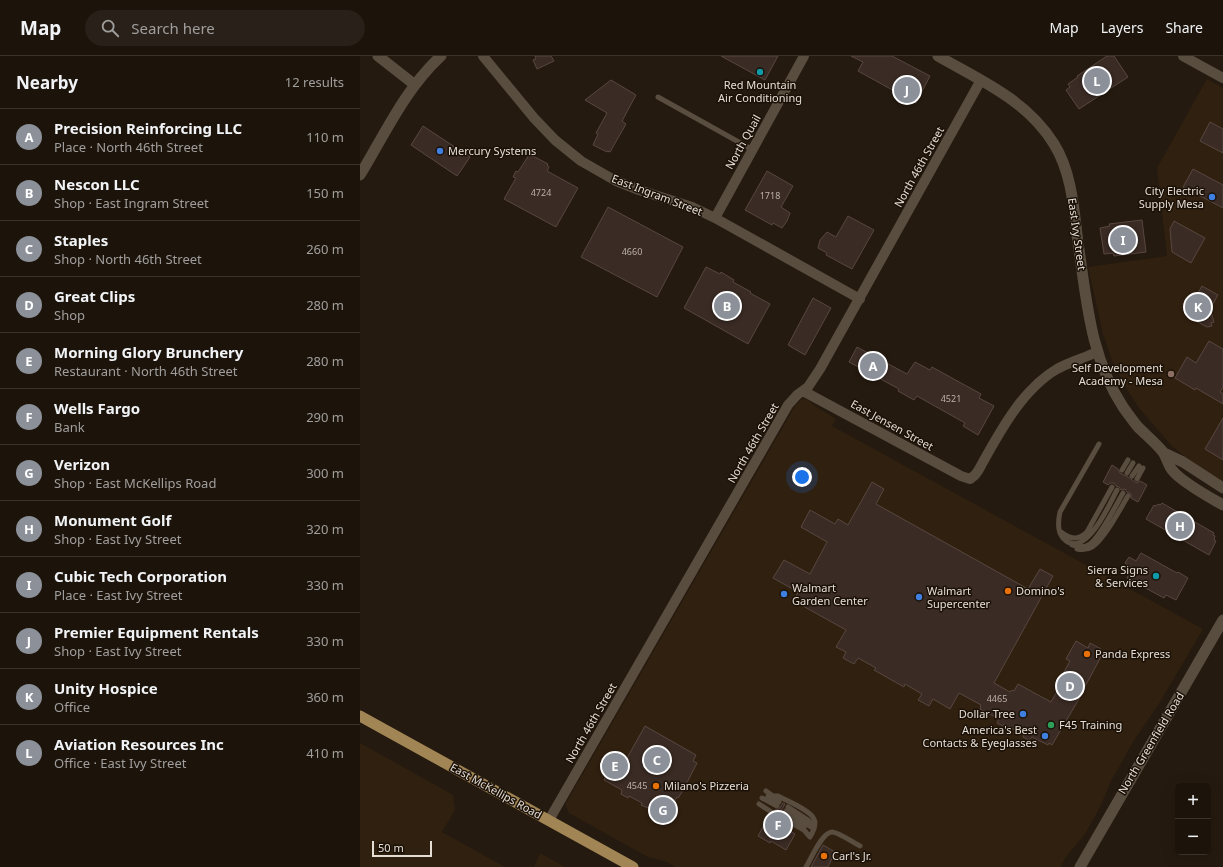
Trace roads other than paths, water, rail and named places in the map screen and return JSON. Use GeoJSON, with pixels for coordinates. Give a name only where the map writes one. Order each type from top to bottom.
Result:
{"type":"FeatureCollection","features":[{"type":"Feature","properties":{"kind":"main road","name":"East McKellips Road"},"geometry":{"type":"LineString","coordinates":[[360,716],[632,867]]}},
{"type":"Feature","properties":{"kind":"street"},"geometry":{"type":"LineString","coordinates":[[378,56],[415,85]]}},
{"type":"Feature","properties":{"kind":"street"},"geometry":{"type":"LineString","coordinates":[[360,175],[402,103],[415,85],[441,56]]}},
{"type":"Feature","properties":{"kind":"street","name":"East Ingram Street"},"geometry":{"type":"LineString","coordinates":[[483,56],[534,118],[555,140],[581,161],[616,181],[692,207],[715,218],[860,299]]}},
{"type":"Feature","properties":{"kind":"street","name":"North Quail"},"geometry":{"type":"LineString","coordinates":[[715,218],[804,56]]}},
{"type":"Feature","properties":{"kind":"street","name":"East Ivy Street"},"geometry":{"type":"LineString","coordinates":[[938,56],[1009,96],[1027,110],[1055,145],[1064,167],[1071,192],[1091,329],[1097,352],[1111,386],[1136,426],[1164,453],[1183,462],[1223,488]]}},
{"type":"Feature","properties":{"kind":"street"},"geometry":{"type":"LineString","coordinates":[[1183,56],[1223,78]]}},
{"type":"Feature","properties":{"kind":"street","name":"North 46th Street"},"geometry":{"type":"LineString","coordinates":[[549,820],[788,405],[797,395],[808,387],[820,369],[981,80]]}},
{"type":"Feature","properties":{"kind":"street","name":"East Jensen Street"},"geometry":{"type":"LineString","coordinates":[[803,391],[961,476],[970,479],[975,475],[1018,405],[1040,383],[1057,370],[1097,352]]}},
{"type":"Feature","properties":{"kind":"street","name":"East Ivy Street"},"geometry":{"type":"LineString","coordinates":[[1164,453],[1173,471],[1223,505]]}},
{"type":"Feature","properties":{"kind":"street","name":"North Greenfield Road"},"geometry":{"type":"LineString","coordinates":[[1080,867],[1223,620]]}},
{"type":"Feature","properties":{"kind":"lane"},"geometry":{"type":"LineString","coordinates":[[658,97],[753,150]]}},
{"type":"Feature","properties":{"kind":"lane"},"geometry":{"type":"LineString","coordinates":[[1100,444],[1060,512],[1058,521],[1063,538],[1069,543],[1080,547],[1090,545],[1125,494]]}},
{"type":"Feature","properties":{"kind":"lane"},"geometry":{"type":"LineString","coordinates":[[1124,472],[1130,461]]}},
{"type":"Feature","properties":{"kind":"lane"},"geometry":{"type":"LineString","coordinates":[[1135,478],[1141,467]]}},
{"type":"Feature","properties":{"kind":"lane"},"geometry":{"type":"LineString","coordinates":[[1060,532],[1071,538],[1081,537],[1084,535],[1115,489],[1090,537],[1082,542],[1074,544],[1069,543]]}},
{"type":"Feature","properties":{"kind":"lane"},"geometry":{"type":"LineString","coordinates":[[762,798],[778,796],[810,814],[815,820],[812,833]]}},
{"type":"Feature","properties":{"kind":"lane"},"geometry":{"type":"LineString","coordinates":[[762,798],[776,808],[762,798]]}},
{"type":"Feature","properties":{"kind":"lane"},"geometry":{"type":"LineString","coordinates":[[785,813],[808,820],[812,833],[804,830],[785,813]]}},
{"type":"Feature","properties":{"kind":"lane"},"geometry":{"type":"LineString","coordinates":[[806,867],[821,840],[827,834],[832,832],[860,846]]}},
{"type":"Feature","properties":{"kind":"place","name":"Red Mountain Air Conditioning"},"geometry":{"type":"Point","coordinates":[760,72]}},
{"type":"Feature","properties":{"kind":"place","name":"Aviation Resources Inc"},"geometry":{"type":"Point","coordinates":[1097,81]}},
{"type":"Feature","properties":{"kind":"place","name":"Premier Equipment Rentals"},"geometry":{"type":"Point","coordinates":[907,90]}},
{"type":"Feature","properties":{"kind":"place","name":"Mercury Systems"},"geometry":{"type":"Point","coordinates":[440,151]}},
{"type":"Feature","properties":{"kind":"place","name":"City Electric Supply Mesa"},"geometry":{"type":"Point","coordinates":[1212,197]}},
{"type":"Feature","properties":{"kind":"place","name":"Cubic Tech Corporation"},"geometry":{"type":"Point","coordinates":[1123,240]}},
{"type":"Feature","properties":{"kind":"place","name":"Nescon LLC"},"geometry":{"type":"Point","coordinates":[727,306]}},
{"type":"Feature","properties":{"kind":"place","name":"Unity Hospice"},"geometry":{"type":"Point","coordinates":[1198,307]}},
{"type":"Feature","properties":{"kind":"place","name":"Precision Reinforcing LLC"},"geometry":{"type":"Point","coordinates":[873,366]}},
{"type":"Feature","properties":{"kind":"place","name":"Self Development Academy - Mesa"},"geometry":{"type":"Point","coordinates":[1171,374]}},
{"type":"Feature","properties":{"kind":"place","name":"Monument Golf"},"geometry":{"type":"Point","coordinates":[1180,526]}},
{"type":"Feature","properties":{"kind":"place","name":"Sierra Signs & Services"},"geometry":{"type":"Point","coordinates":[1156,576]}},
{"type":"Feature","properties":{"kind":"place","name":"Domino's"},"geometry":{"type":"Point","coordinates":[1008,591]}},
{"type":"Feature","properties":{"kind":"place","name":"Walmart Garden Center"},"geometry":{"type":"Point","coordinates":[784,594]}},
{"type":"Feature","properties":{"kind":"place","name":"Walmart Supercenter"},"geometry":{"type":"Point","coordinates":[919,597]}},
{"type":"Feature","properties":{"kind":"place","name":"Panda Express"},"geometry":{"type":"Point","coordinates":[1087,654]}},
{"type":"Feature","properties":{"kind":"place","name":"Great Clips"},"geometry":{"type":"Point","coordinates":[1070,686]}},
{"type":"Feature","properties":{"kind":"place","name":"Dollar Tree"},"geometry":{"type":"Point","coordinates":[1023,714]}},
{"type":"Feature","properties":{"kind":"place","name":"F45 Training"},"geometry":{"type":"Point","coordinates":[1051,725]}},
{"type":"Feature","properties":{"kind":"place","name":"America's Best Contacts & Eyeglasses"},"geometry":{"type":"Point","coordinates":[1045,736]}},
{"type":"Feature","properties":{"kind":"place","name":"Staples"},"geometry":{"type":"Point","coordinates":[657,760]}},
{"type":"Feature","properties":{"kind":"place","name":"Morning Glory Brunchery"},"geometry":{"type":"Point","coordinates":[615,766]}},
{"type":"Feature","properties":{"kind":"place","name":"Milano's Pizzeria"},"geometry":{"type":"Point","coordinates":[656,786]}},
{"type":"Feature","properties":{"kind":"place","name":"Verizon"},"geometry":{"type":"Point","coordinates":[663,810]}},
{"type":"Feature","properties":{"kind":"place","name":"Wells Fargo"},"geometry":{"type":"Point","coordinates":[778,825]}},
{"type":"Feature","properties":{"kind":"place","name":"Carl's Jr."},"geometry":{"type":"Point","coordinates":[824,856]}}]}
